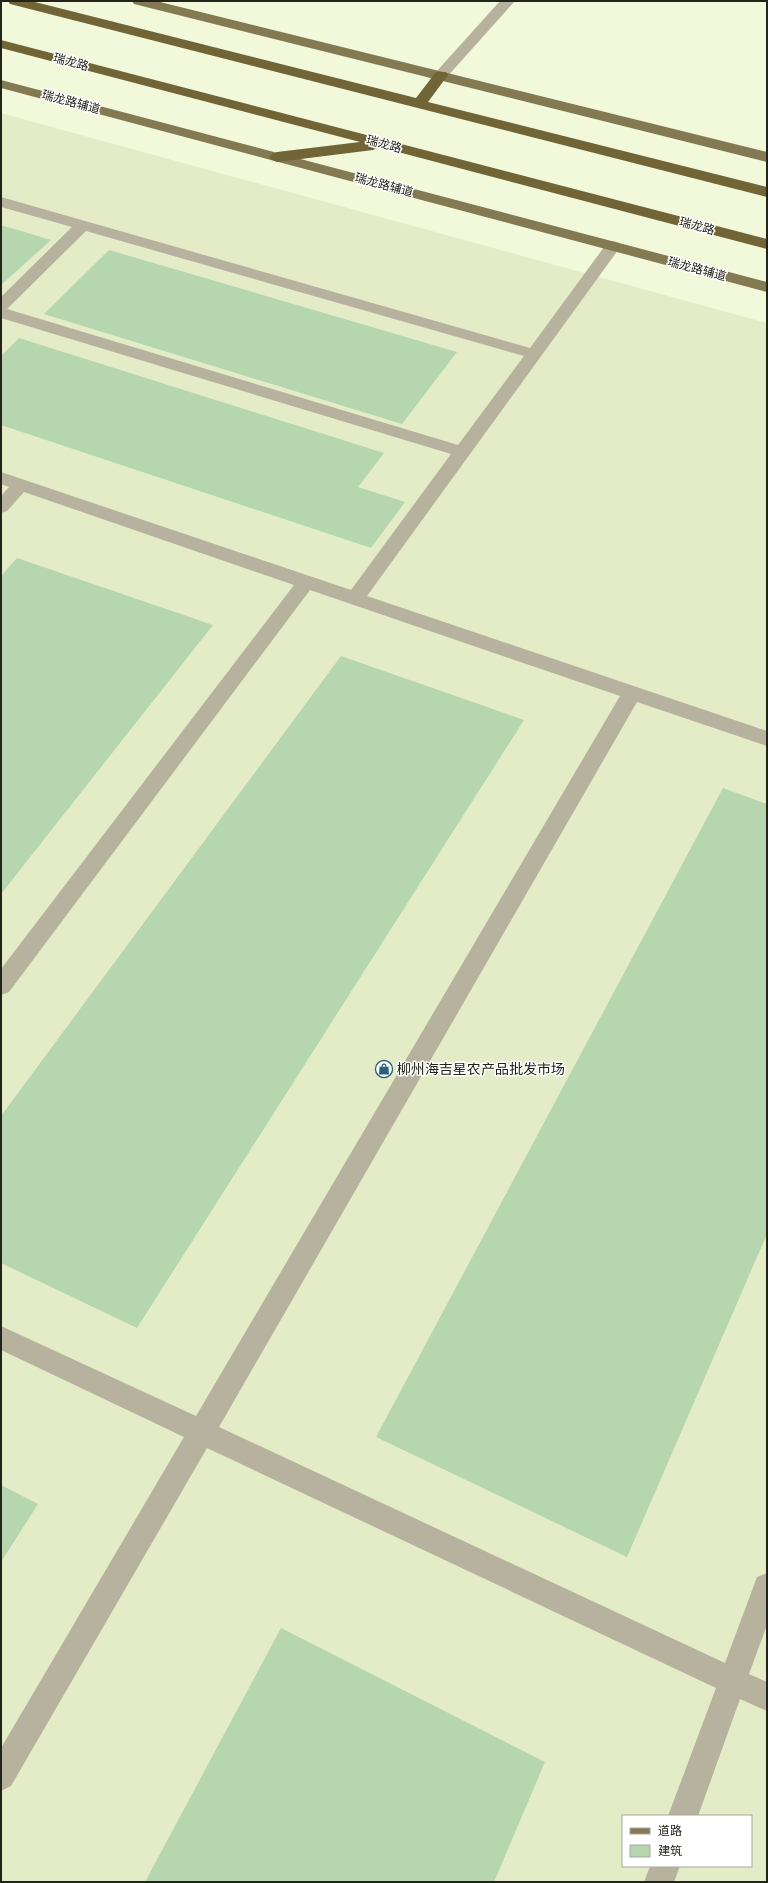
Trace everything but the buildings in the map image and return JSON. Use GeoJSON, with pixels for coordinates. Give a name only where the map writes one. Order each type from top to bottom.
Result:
{"type":"FeatureCollection","features":[{"type":"Feature","properties":{"kind":"highway"},"geometry":{"type":"LineString","coordinates":[[15,1],[767,192]]}},
{"type":"Feature","properties":{"kind":"highway","name":"瑞龙路"},"geometry":{"type":"LineString","coordinates":[[1,44],[767,244]]}},
{"type":"Feature","properties":{"kind":"highway"},"geometry":{"type":"LineString","coordinates":[[420,104],[442,75]]}},
{"type":"Feature","properties":{"kind":"highway"},"geometry":{"type":"LineString","coordinates":[[277,157],[385,144]]}},
{"type":"Feature","properties":{"kind":"main road"},"geometry":{"type":"LineString","coordinates":[[139,1],[767,156]]}},
{"type":"Feature","properties":{"kind":"main road","name":"瑞龙路辅道"},"geometry":{"type":"LineString","coordinates":[[1,84],[767,287]]}},
{"type":"Feature","properties":{"kind":"street"},"geometry":{"type":"LineString","coordinates":[[442,75],[508,1]]}},
{"type":"Feature","properties":{"kind":"street"},"geometry":{"type":"LineString","coordinates":[[1,202],[534,354]]}},
{"type":"Feature","properties":{"kind":"street"},"geometry":{"type":"LineString","coordinates":[[1,306],[83,225]]}},
{"type":"Feature","properties":{"kind":"street"},"geometry":{"type":"LineString","coordinates":[[356,599],[613,246]]}},
{"type":"Feature","properties":{"kind":"street"},"geometry":{"type":"LineString","coordinates":[[1,313],[462,452]]}},
{"type":"Feature","properties":{"kind":"street"},"geometry":{"type":"LineString","coordinates":[[1,478],[767,739]]}},
{"type":"Feature","properties":{"kind":"street"},"geometry":{"type":"LineString","coordinates":[[1,507],[21,485]]}},
{"type":"Feature","properties":{"kind":"street"},"geometry":{"type":"LineString","coordinates":[[1,986],[306,582]]}},
{"type":"Feature","properties":{"kind":"street"},"geometry":{"type":"LineString","coordinates":[[1,1776],[632,693]]}},
{"type":"Feature","properties":{"kind":"street"},"geometry":{"type":"LineString","coordinates":[[1,1338],[767,1698]]}},
{"type":"Feature","properties":{"kind":"street"},"geometry":{"type":"LineString","coordinates":[[683,1815],[767,1587]]}},
{"type":"Feature","properties":{"kind":"street"},"geometry":{"type":"LineString","coordinates":[[660,1882],[665,1867]]}},
{"type":"Feature","properties":{"kind":"shaded area","name":"柳州海吉星农产品批发市场"},"geometry":{"type":"Polygon","coordinates":[[[1,113],[767,323],[767,1882],[1,1882],[1,113]]]}},
{"type":"Feature","properties":{"kind":"place","name":"柳州海吉星农产品批发市场"},"geometry":{"type":"Point","coordinates":[384,1069]}}]}
